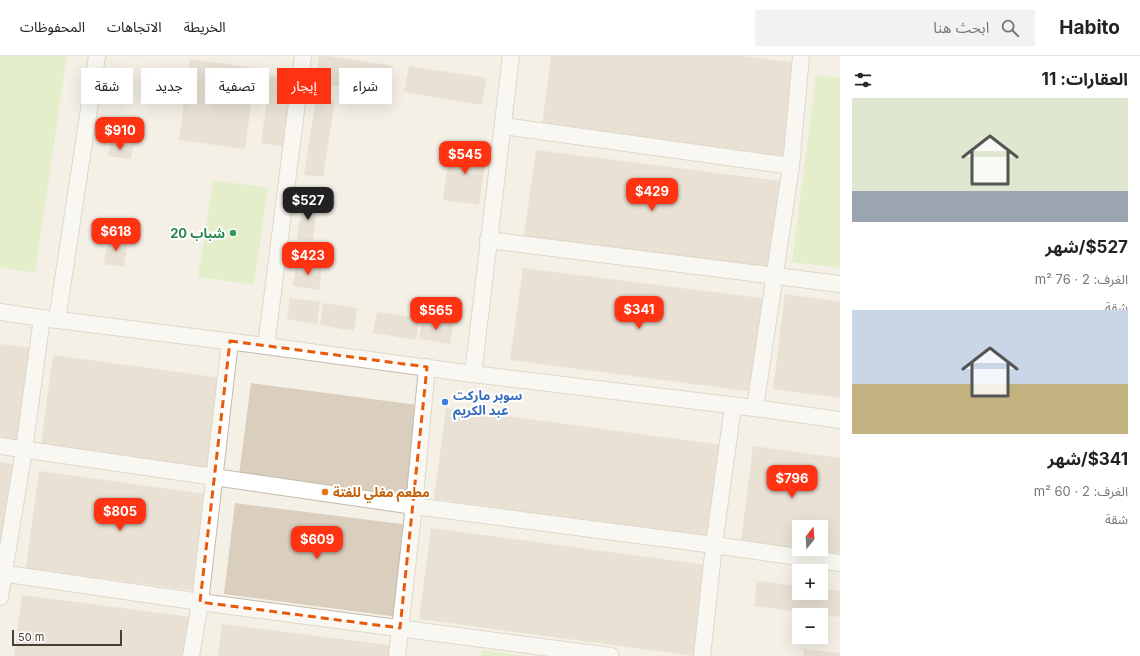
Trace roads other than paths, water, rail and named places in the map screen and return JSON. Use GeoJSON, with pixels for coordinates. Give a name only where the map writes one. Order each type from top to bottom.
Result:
{"type":"FeatureCollection","features":[{"type":"Feature","properties":{"kind":"street"},"geometry":{"type":"LineString","coordinates":[[0,597],[2,573],[24,450],[50,319],[97,56]]}},
{"type":"Feature","properties":{"kind":"street"},"geometry":{"type":"LineString","coordinates":[[266,346],[302,56]]}},
{"type":"Feature","properties":{"kind":"street"},"geometry":{"type":"LineString","coordinates":[[473,374],[488,240],[504,126],[511,56]]}},
{"type":"Feature","properties":{"kind":"street"},"geometry":{"type":"LineString","coordinates":[[755,408],[791,166],[801,56]]}},
{"type":"Feature","properties":{"kind":"street"},"geometry":{"type":"LineString","coordinates":[[504,126],[791,166]]}},
{"type":"Feature","properties":{"kind":"street"},"geometry":{"type":"LineString","coordinates":[[488,240],[840,284]]}},
{"type":"Feature","properties":{"kind":"street"},"geometry":{"type":"LineString","coordinates":[[0,312],[840,420]]}},
{"type":"Feature","properties":{"kind":"street"},"geometry":{"type":"LineString","coordinates":[[191,656],[200,602],[230,341]]}},
{"type":"Feature","properties":{"kind":"street"},"geometry":{"type":"LineString","coordinates":[[397,656],[414,506],[427,367]]}},
{"type":"Feature","properties":{"kind":"street"},"geometry":{"type":"LineString","coordinates":[[702,656],[714,545],[733,406]]}},
{"type":"Feature","properties":{"kind":"street"},"geometry":{"type":"LineString","coordinates":[[0,446],[414,506],[840,563]]}},
{"type":"Feature","properties":{"kind":"street"},"geometry":{"type":"LineString","coordinates":[[2,573],[200,602],[611,656]]}},
{"type":"Feature","properties":{"kind":"place","name":"شباب 20"},"geometry":{"type":"Point","coordinates":[233,233]}},
{"type":"Feature","properties":{"kind":"place","name":"سوبر ماركت عبد الكريم"},"geometry":{"type":"Point","coordinates":[445,402]}},
{"type":"Feature","properties":{"kind":"place","name":"مطعم مغلي للفتة"},"geometry":{"type":"Point","coordinates":[325,492]}}]}
